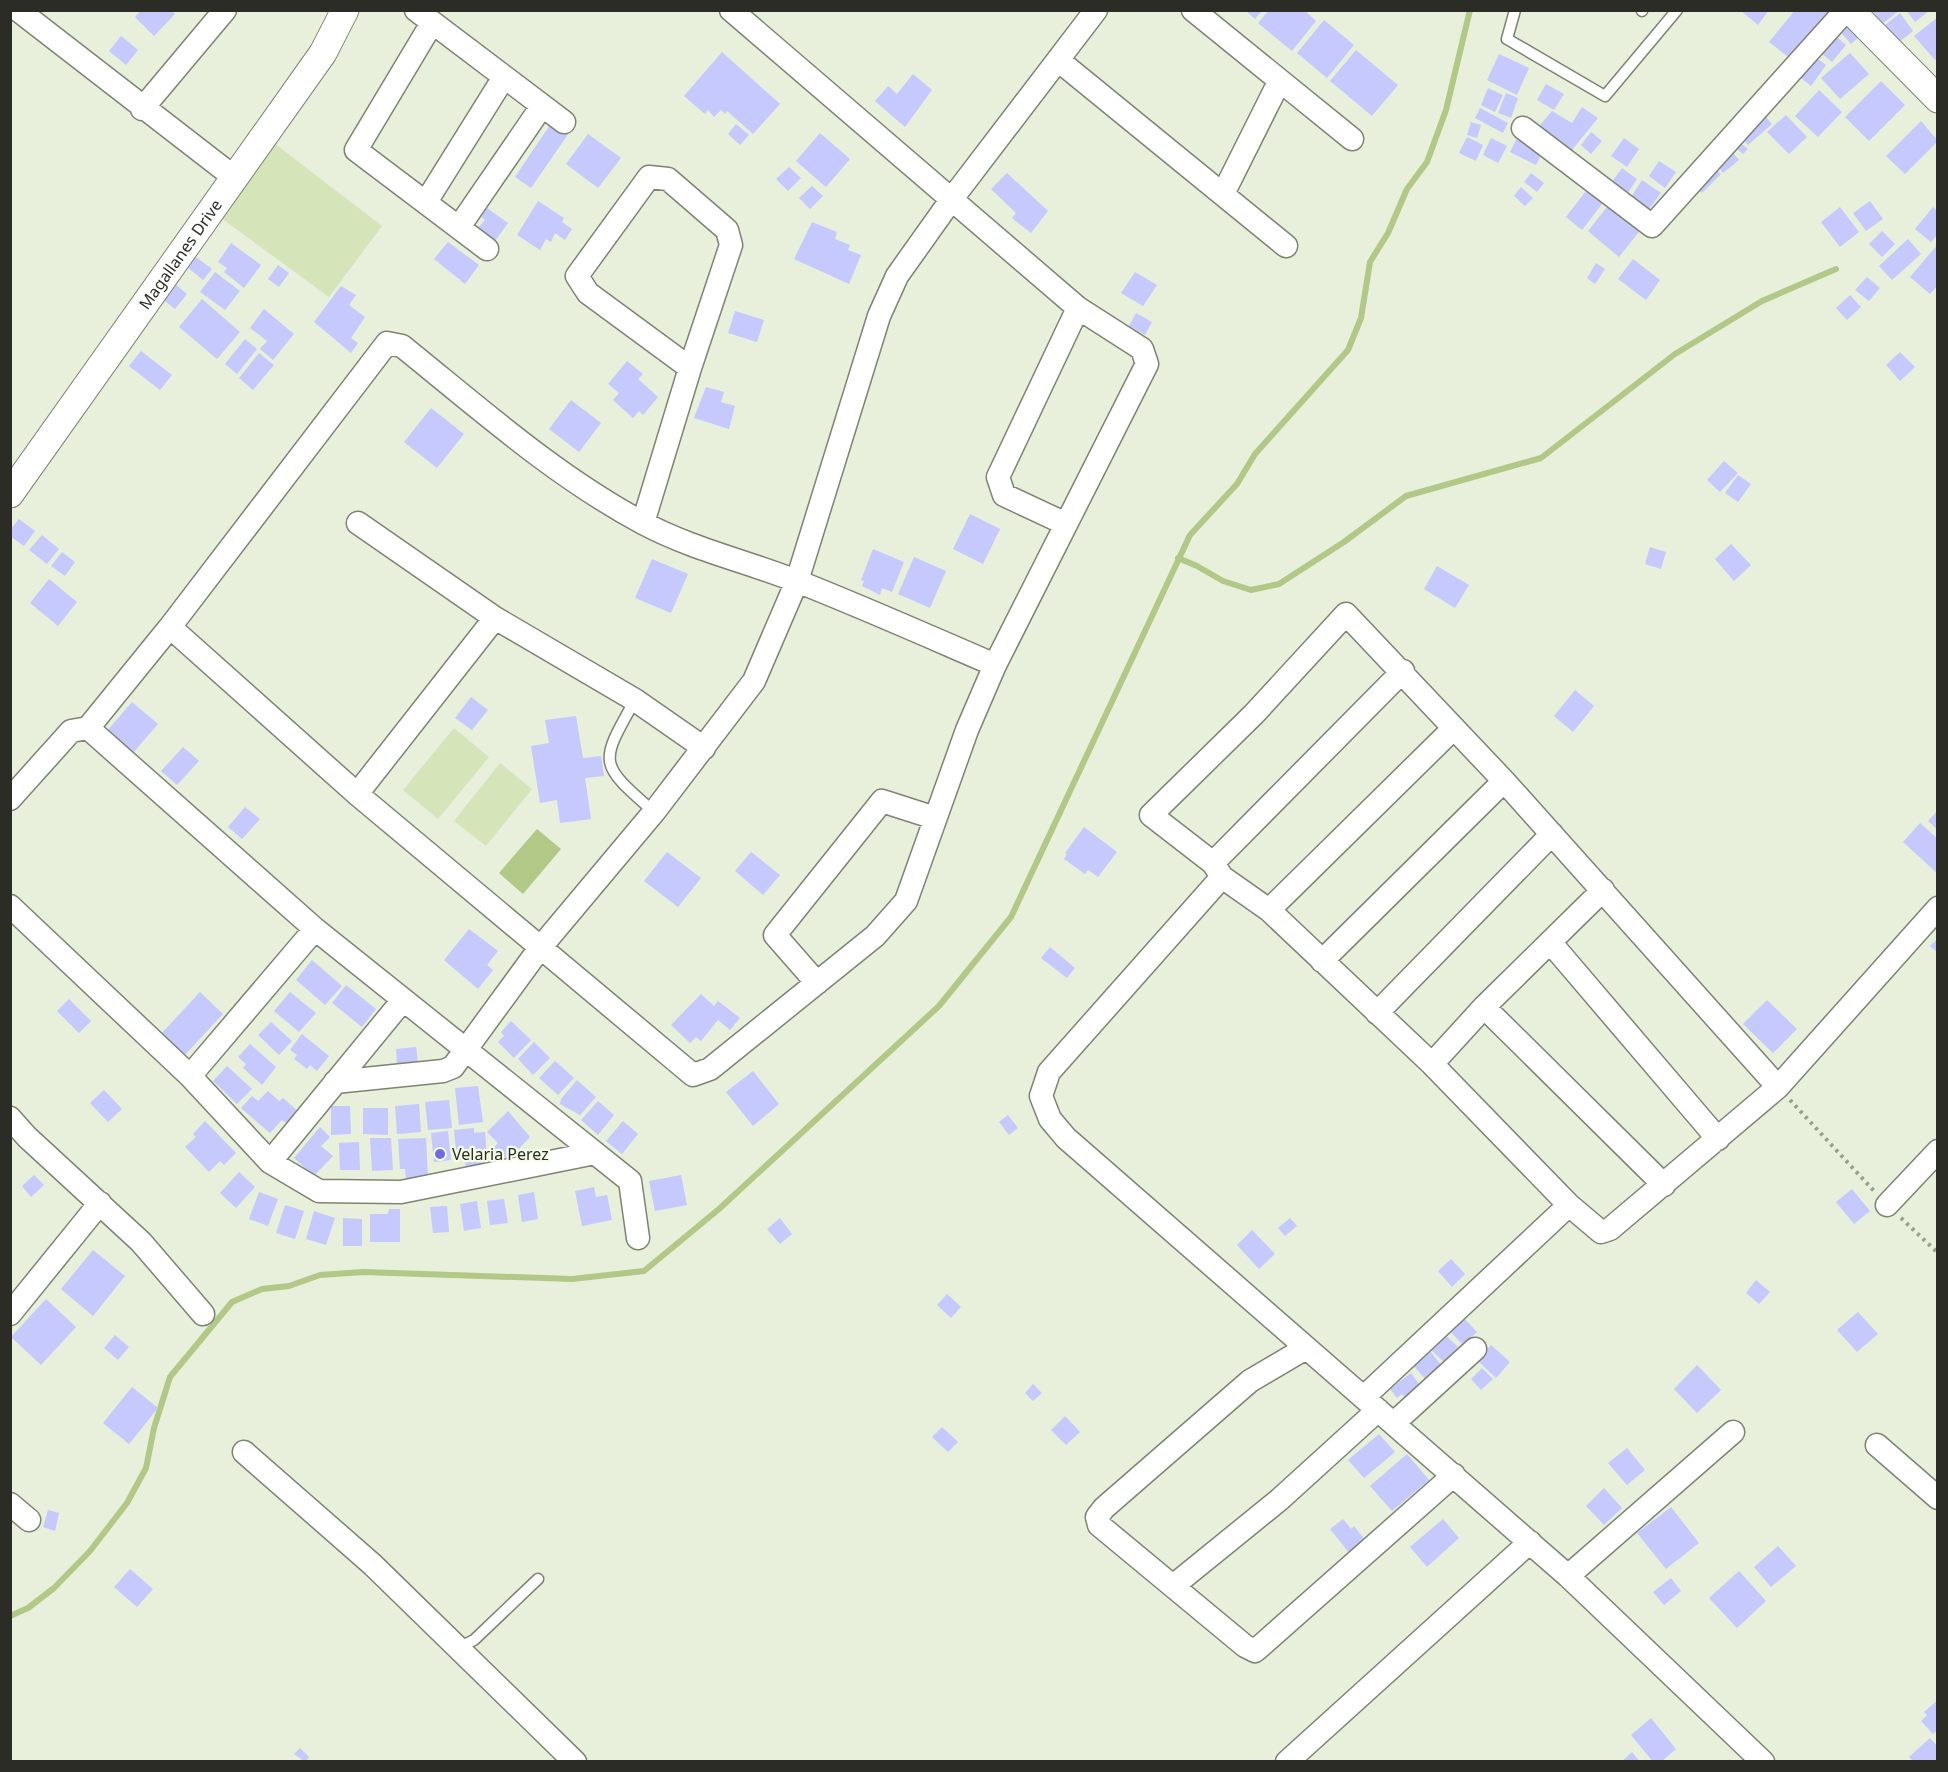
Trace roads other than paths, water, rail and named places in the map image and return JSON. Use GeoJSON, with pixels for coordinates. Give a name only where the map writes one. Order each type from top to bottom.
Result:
{"type":"FeatureCollection","features":[{"type":"Feature","properties":{"kind":"street"},"geometry":{"type":"LineString","coordinates":[[18,10],[142,109],[235,178]]}},
{"type":"Feature","properties":{"kind":"street"},"geometry":{"type":"LineString","coordinates":[[142,109],[225,10]]}},
{"type":"Feature","properties":{"kind":"street","name":"Magallanes Drive"},"geometry":{"type":"LineString","coordinates":[[10,494],[323,53],[345,10]]}},
{"type":"Feature","properties":{"kind":"street"},"geometry":{"type":"LineString","coordinates":[[170,627],[357,794],[693,1075],[710,1069],[875,936],[906,901],[967,730],[995,665],[1147,364],[1142,349],[1078,308],[731,10]]}},
{"type":"Feature","properties":{"kind":"street"},"geometry":{"type":"LineString","coordinates":[[335,1082],[443,1071],[453,1067],[540,948],[654,812],[754,681],[797,581],[879,316],[897,276],[951,200],[1096,10]]}},
{"type":"Feature","properties":{"kind":"street"},"geometry":{"type":"LineString","coordinates":[[1193,10],[1352,139]]}},
{"type":"Feature","properties":{"kind":"street"},"geometry":{"type":"LineString","coordinates":[[1523,128],[1652,226],[1848,10],[1938,99]]}},
{"type":"Feature","properties":{"kind":"street"},"geometry":{"type":"LineString","coordinates":[[487,249],[356,150],[424,17],[564,122]]}},
{"type":"Feature","properties":{"kind":"street"},"geometry":{"type":"LineString","coordinates":[[1058,60],[1286,246]]}},
{"type":"Feature","properties":{"kind":"street"},"geometry":{"type":"LineString","coordinates":[[426,202],[504,77]]}},
{"type":"Feature","properties":{"kind":"street"},"geometry":{"type":"LineString","coordinates":[[1223,194],[1280,82]]}},
{"type":"Feature","properties":{"kind":"street"},"geometry":{"type":"LineString","coordinates":[[459,227],[542,106]]}},
{"type":"Feature","properties":{"kind":"street"},"geometry":{"type":"LineString","coordinates":[[643,523],[690,368],[731,245],[727,230],[668,180],[649,177],[577,276],[588,292],[690,368]]}},
{"type":"Feature","properties":{"kind":"street"},"geometry":{"type":"LineString","coordinates":[[1066,524],[1004,495],[998,477],[1078,308]]}},
{"type":"Feature","properties":{"kind":"street"},"geometry":{"type":"LineString","coordinates":[[10,799],[71,731],[88,728],[170,627],[387,343],[402,346],[531,449],[582,486],[643,523],[706,552],[797,581],[995,665]]}},
{"type":"Feature","properties":{"kind":"street"},"geometry":{"type":"LineString","coordinates":[[358,523],[495,618],[635,700],[704,748]]}},
{"type":"Feature","properties":{"kind":"street"},"geometry":{"type":"LineString","coordinates":[[1778,1087],[1504,781],[1346,614],[1262,706],[1151,815],[1269,910],[1432,1064],[1569,1205],[1601,1232],[1610,1229],[1664,1185],[1778,1087],[1938,908]]}},
{"type":"Feature","properties":{"kind":"street"},"geometry":{"type":"LineString","coordinates":[[357,794],[495,618]]}},
{"type":"Feature","properties":{"kind":"street"},"geometry":{"type":"LineString","coordinates":[[1402,671],[1217,870],[1049,1072],[1041,1096],[1050,1119],[1066,1138],[1530,1542],[1763,1761]]}},
{"type":"Feature","properties":{"kind":"street"},"geometry":{"type":"LineString","coordinates":[[88,728],[315,930],[630,1181],[638,1238]]}},
{"type":"Feature","properties":{"kind":"street"},"geometry":{"type":"LineString","coordinates":[[1269,910],[1454,728]]}},
{"type":"Feature","properties":{"kind":"street"},"geometry":{"type":"LineString","coordinates":[[1322,961],[1504,781]]}},
{"type":"Feature","properties":{"kind":"street"},"geometry":{"type":"LineString","coordinates":[[816,982],[775,935],[882,801],[935,818]]}},
{"type":"Feature","properties":{"kind":"street"},"geometry":{"type":"LineString","coordinates":[[1377,1013],[1552,834]]}},
{"type":"Feature","properties":{"kind":"street"},"geometry":{"type":"LineString","coordinates":[[1432,1064],[1484,1007],[1603,890]]}},
{"type":"Feature","properties":{"kind":"street"},"geometry":{"type":"LineString","coordinates":[[10,906],[190,1076],[270,1162],[319,1191],[401,1192],[595,1153]]}},
{"type":"Feature","properties":{"kind":"street"},"geometry":{"type":"LineString","coordinates":[[190,1076],[315,930]]}},
{"type":"Feature","properties":{"kind":"street"},"geometry":{"type":"LineString","coordinates":[[1550,942],[1718,1138]]}},
{"type":"Feature","properties":{"kind":"street"},"geometry":{"type":"LineString","coordinates":[[270,1162],[403,1000]]}},
{"type":"Feature","properties":{"kind":"street"},"geometry":{"type":"LineString","coordinates":[[1484,1007],[1664,1185]]}},
{"type":"Feature","properties":{"kind":"street"},"geometry":{"type":"LineString","coordinates":[[10,1118],[27,1137],[141,1242],[203,1314]]}},
{"type":"Feature","properties":{"kind":"street"},"geometry":{"type":"LineString","coordinates":[[1887,1205],[1938,1151]]}},
{"type":"Feature","properties":{"kind":"street"},"geometry":{"type":"LineString","coordinates":[[10,1314],[100,1203]]}},
{"type":"Feature","properties":{"kind":"street"},"geometry":{"type":"LineString","coordinates":[[1173,1586],[1279,1500],[1379,1410],[1569,1205]]}},
{"type":"Feature","properties":{"kind":"street"},"geometry":{"type":"LineString","coordinates":[[1306,1348],[1250,1381],[1097,1517],[1099,1525],[1245,1646],[1256,1651],[1454,1475]]}},
{"type":"Feature","properties":{"kind":"street"},"geometry":{"type":"LineString","coordinates":[[1379,1410],[1475,1349]]}},
{"type":"Feature","properties":{"kind":"street"},"geometry":{"type":"LineString","coordinates":[[1568,1576],[1733,1432]]}},
{"type":"Feature","properties":{"kind":"street"},"geometry":{"type":"LineString","coordinates":[[1877,1445],[1938,1498]]}},
{"type":"Feature","properties":{"kind":"street"},"geometry":{"type":"LineString","coordinates":[[244,1452],[373,1565],[575,1761]]}},
{"type":"Feature","properties":{"kind":"street"},"geometry":{"type":"LineString","coordinates":[[10,1504],[29,1520]]}},
{"type":"Feature","properties":{"kind":"street"},"geometry":{"type":"LineString","coordinates":[[1287,1761],[1530,1542]]}},
{"type":"Feature","properties":{"kind":"lane"},"geometry":{"type":"LineString","coordinates":[[1515,10],[1506,39],[1605,96],[1677,10]]}},
{"type":"Feature","properties":{"kind":"lane"},"geometry":{"type":"LineString","coordinates":[[635,700],[611,743],[609,759],[614,775],[654,812]]}},
{"type":"Feature","properties":{"kind":"lane"},"geometry":{"type":"LineString","coordinates":[[458,1648],[474,1640],[538,1579]]}},
{"type":"Feature","properties":{"kind":"waterway"},"geometry":{"type":"LineString","coordinates":[[10,1616],[28,1608],[54,1588],[90,1551],[127,1503],[146,1468],[154,1428],[170,1377],[232,1302],[262,1289],[289,1286],[320,1275],[363,1272],[572,1279],[644,1271],[719,1209],[939,1006],[1011,917],[1190,535],[1237,484],[1255,454],[1348,350],[1361,318],[1370,262],[1388,233],[1407,189],[1427,162],[1446,110],[1470,10]]}},
{"type":"Feature","properties":{"kind":"waterway"},"geometry":{"type":"LineString","coordinates":[[1178,558],[1223,581],[1251,590],[1279,584],[1344,542],[1406,496],[1541,458],[1675,354],[1762,301],[1836,269]]}},
{"type":"Feature","properties":{"kind":"place","name":"Velaria Perez"},"geometry":{"type":"Point","coordinates":[440,1154]}}]}
